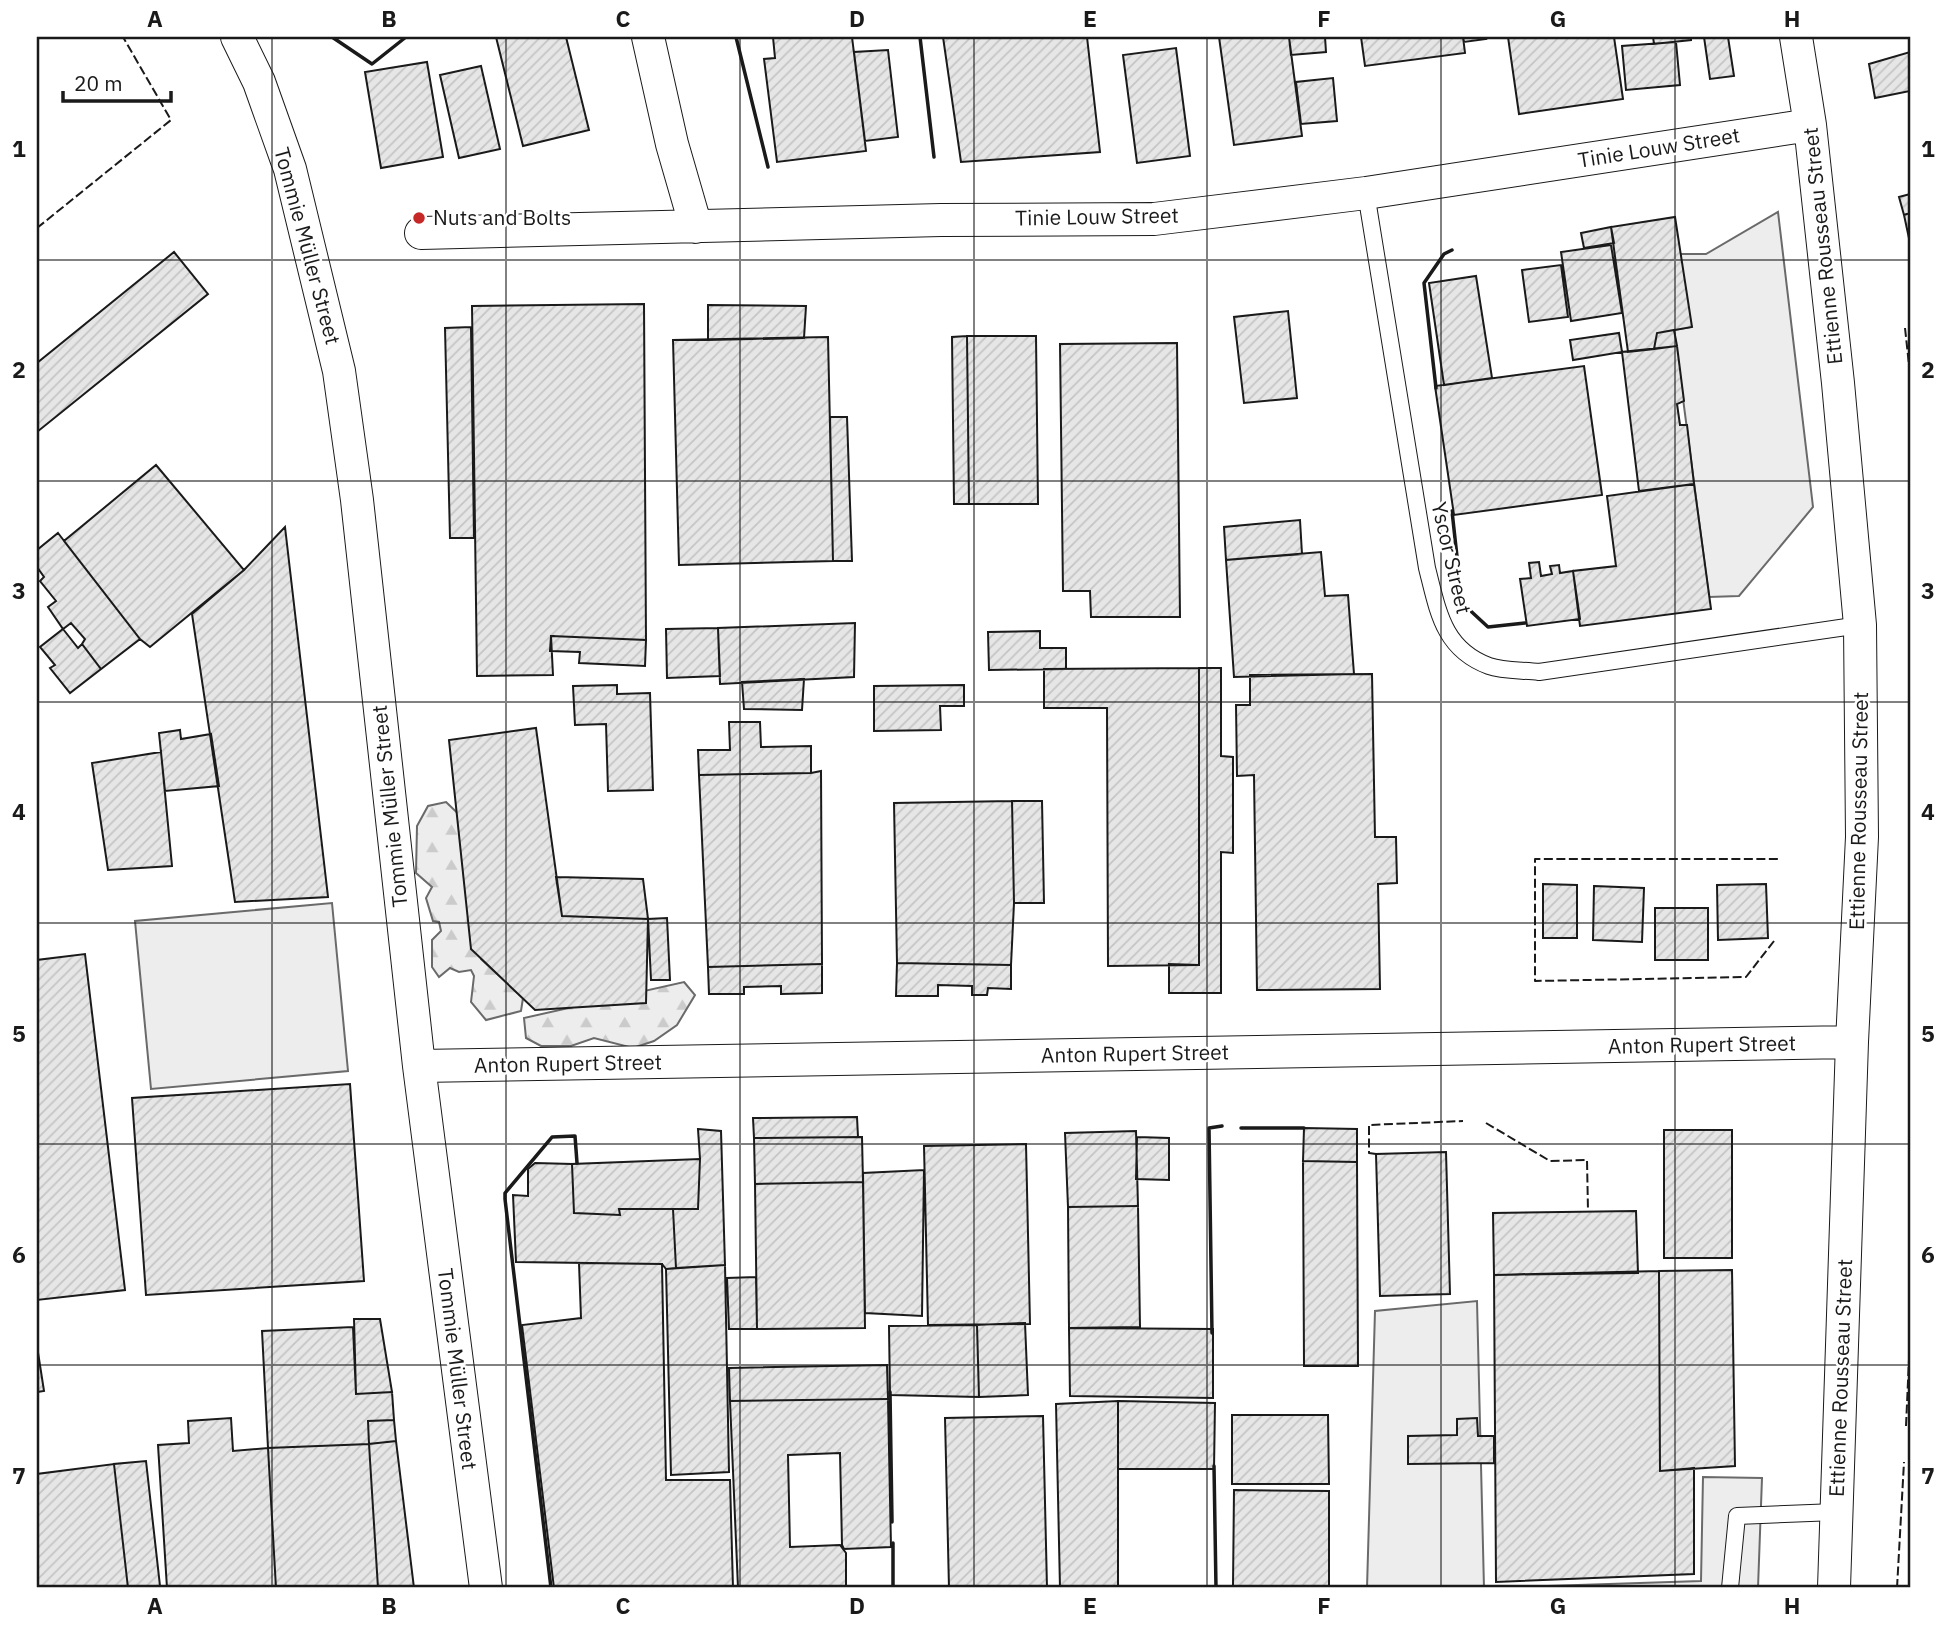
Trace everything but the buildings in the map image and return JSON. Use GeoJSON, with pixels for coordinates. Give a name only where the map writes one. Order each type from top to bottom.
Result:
{"type":"FeatureCollection","features":[{"type":"Feature","properties":{"kind":"street","name":"Tommie Müller Street"},"geometry":{"type":"LineString","coordinates":[[237,37],[259,82],[290,169],[339,371],[357,500],[418,1066],[485,1588]]}},
{"type":"Feature","properties":{"kind":"street"},"geometry":{"type":"LineString","coordinates":[[648,37],[672,144],[696,227]]}},
{"type":"Feature","properties":{"kind":"street","name":"Ettienne Rousseau Street"},"geometry":{"type":"LineString","coordinates":[[1796,37],[1810,125],[1838,383],[1860,625],[1862,837],[1852,1042],[1834,1588]]}},
{"type":"Feature","properties":{"kind":"street","name":"Tinie Louw Street"},"geometry":{"type":"LineString","coordinates":[[421,233],[941,220],[1154,219],[1366,193],[1810,125]]}},
{"type":"Feature","properties":{"kind":"street","name":"Anton Rupert Street"},"geometry":{"type":"LineString","coordinates":[[418,1066],[1852,1042]]}},
{"type":"Feature","properties":{"kind":"lane","name":"Yscor Street"},"geometry":{"type":"LineString","coordinates":[[1366,193],[1427,568],[1441,623],[1460,650],[1490,667],[1539,671],[1860,625]]}},
{"type":"Feature","properties":{"kind":"lane"},"geometry":{"type":"LineString","coordinates":[[1730,1588],[1737,1516],[1836,1512]]}},
{"type":"Feature","properties":{"kind":"green space"},"geometry":{"type":"Polygon","coordinates":[[[446,802],[469,824],[481,959],[523,998],[521,1011],[486,1020],[471,1002],[474,976],[471,970],[459,972],[450,968],[439,977],[432,967],[432,940],[441,931],[439,922],[433,921],[426,898],[432,887],[416,873],[417,826],[428,806],[446,802]]]}},
{"type":"Feature","properties":{"kind":"green space"},"geometry":{"type":"Polygon","coordinates":[[[684,982],[695,995],[677,1025],[654,1041],[633,1048],[594,1038],[571,1046],[541,1046],[526,1038],[524,1018],[684,982]]]}},
{"type":"Feature","properties":{"kind":"shaded area"},"geometry":{"type":"Polygon","coordinates":[[[1778,212],[1813,507],[1739,596],[1709,597],[1674,330],[1691,327],[1680,254],[1706,254],[1778,212]]]}},
{"type":"Feature","properties":{"kind":"shaded area"},"geometry":{"type":"Polygon","coordinates":[[[332,903],[348,1071],[151,1089],[135,921],[332,903]]]}},
{"type":"Feature","properties":{"kind":"shaded area"},"geometry":{"type":"Polygon","coordinates":[[[1477,1301],[1484,1588],[1367,1588],[1375,1311],[1477,1301]]]}},
{"type":"Feature","properties":{"kind":"shaded area"},"geometry":{"type":"Polygon","coordinates":[[[1703,1477],[1762,1478],[1758,1588],[1484,1588],[1701,1581],[1703,1477]]]}},
{"type":"Feature","properties":{"kind":"fence"},"geometry":{"type":"LineString","coordinates":[[37,228],[171,120],[123,37]]}},
{"type":"Feature","properties":{"kind":"fence"},"geometry":{"type":"LineString","coordinates":[[1905,328],[1910,374]]}},
{"type":"Feature","properties":{"kind":"fence"},"geometry":{"type":"LineString","coordinates":[[1774,941],[1746,977],[1535,981],[1535,859],[1779,859]]}},
{"type":"Feature","properties":{"kind":"fence"},"geometry":{"type":"LineString","coordinates":[[1376,1154],[1369,1153],[1369,1125],[1463,1121]]}},
{"type":"Feature","properties":{"kind":"fence"},"geometry":{"type":"LineString","coordinates":[[1486,1123],[1550,1161],[1587,1160],[1588,1211]]}},
{"type":"Feature","properties":{"kind":"fence"},"geometry":{"type":"LineString","coordinates":[[1906,1426],[1910,1337]]}},
{"type":"Feature","properties":{"kind":"fence"},"geometry":{"type":"LineString","coordinates":[[1897,1588],[1904,1462]]}},
{"type":"Feature","properties":{"kind":"wall"},"geometry":{"type":"LineString","coordinates":[[332,37],[372,64],[406,37]]}},
{"type":"Feature","properties":{"kind":"wall"},"geometry":{"type":"LineString","coordinates":[[736,37],[768,167]]}},
{"type":"Feature","properties":{"kind":"wall"},"geometry":{"type":"LineString","coordinates":[[920,37],[934,157]]}},
{"type":"Feature","properties":{"kind":"wall"},"geometry":{"type":"LineString","coordinates":[[1436,388],[1424,283],[1444,254],[1452,250]]}},
{"type":"Feature","properties":{"kind":"wall"},"geometry":{"type":"LineString","coordinates":[[1452,511],[1459,575]]}},
{"type":"Feature","properties":{"kind":"wall"},"geometry":{"type":"LineString","coordinates":[[1461,602],[1488,627],[1525,623]]}},
{"type":"Feature","properties":{"kind":"wall"},"geometry":{"type":"LineString","coordinates":[[1212,1333],[1209,1128],[1222,1126]]}},
{"type":"Feature","properties":{"kind":"wall"},"geometry":{"type":"LineString","coordinates":[[1241,1128],[1304,1128]]}},
{"type":"Feature","properties":{"kind":"wall"},"geometry":{"type":"LineString","coordinates":[[551,1588],[505,1193],[552,1137],[575,1136],[577,1163]]}},
{"type":"Feature","properties":{"kind":"wall"},"geometry":{"type":"LineString","coordinates":[[890,1392],[892,1522]]}},
{"type":"Feature","properties":{"kind":"wall"},"geometry":{"type":"LineString","coordinates":[[1214,1466],[1216,1588]]}},
{"type":"Feature","properties":{"kind":"wall"},"geometry":{"type":"LineString","coordinates":[[893,1543],[893,1588]]}},
{"type":"Feature","properties":{"kind":"place","name":"Nuts and Bolts"},"geometry":{"type":"Point","coordinates":[419,218]}}]}
